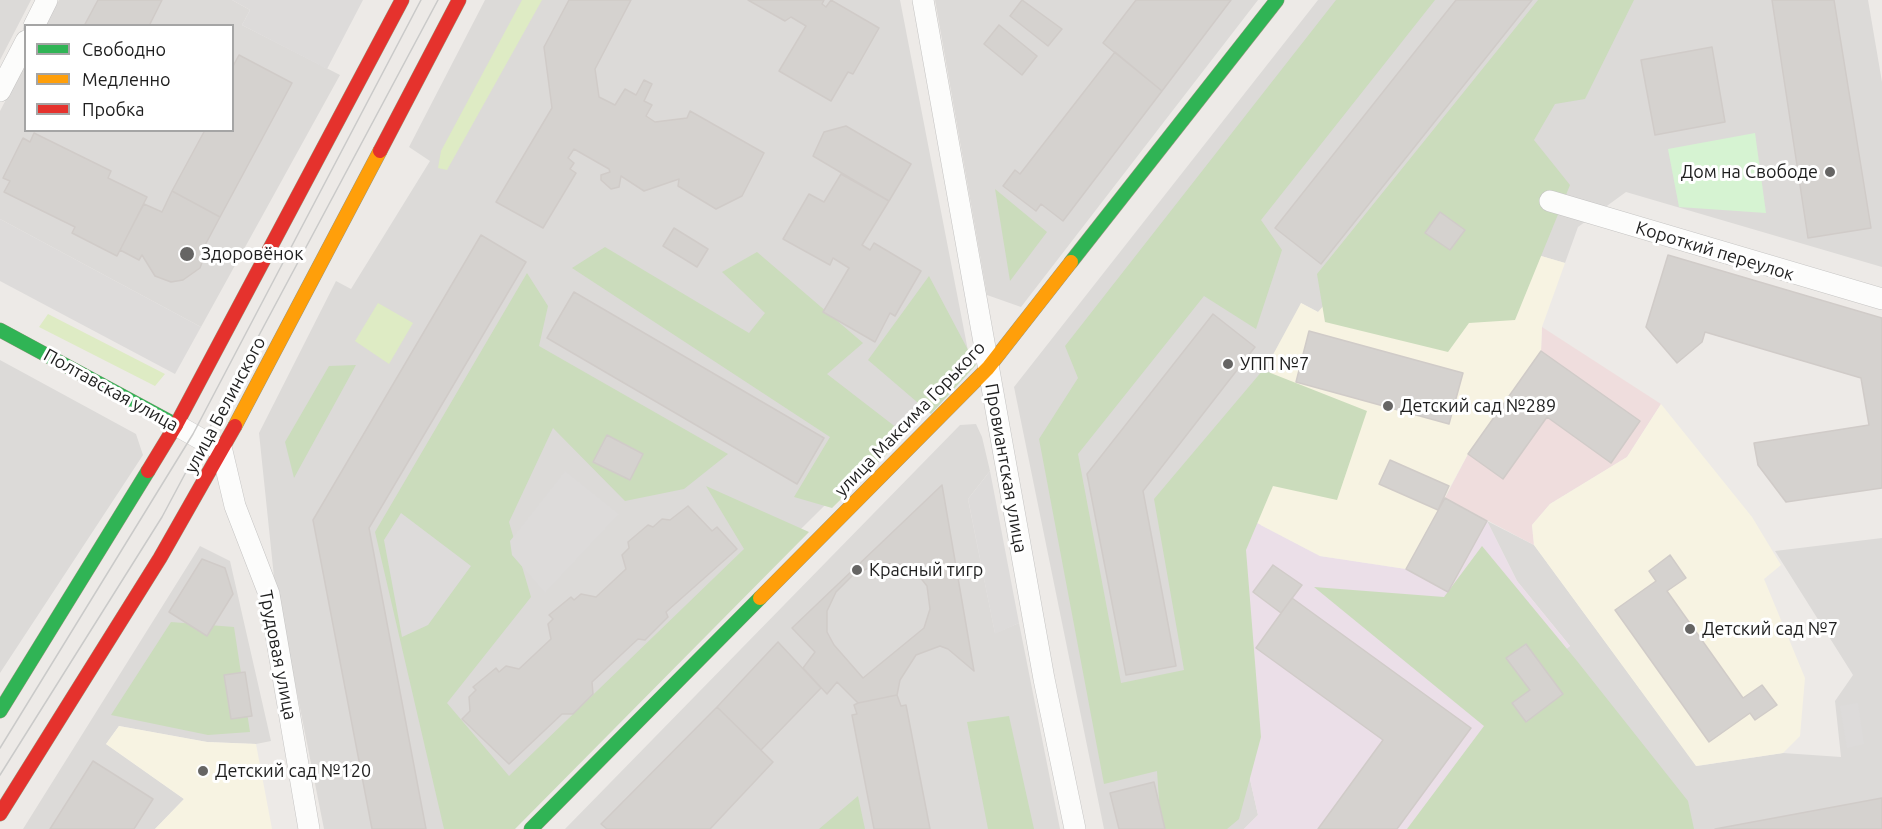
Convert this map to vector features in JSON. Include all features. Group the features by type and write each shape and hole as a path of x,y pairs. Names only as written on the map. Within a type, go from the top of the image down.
{"main road":[{"name":"улица Белинского","path":"0,711 134,498 176,425 402,0"},
{"name":"улица Белинского","path":"0,814 160,558 222,451 459,0"},
{"name":"улица Максима Горького","path":"531,829 988,368 1277,0"},
{"name":"Полтавская улица","path":"0,330 176,425"}],"street":[{"path":"35,24 47,0"},
{"name":"Провиантская улица","path":"922,0 1044,679 1074,829"},
{"path":"0,91 24,46"},
{"name":"Короткий переулок","path":"1550,201 1882,299"},
{"name":"Полтавская улица","path":"176,425 222,451"},
{"name":"Трудовая улица","path":"222,451 235,506 269,594 309,829"}],"shaded area":[{"path":"0,0 31,0 0,60"},
{"path":"59,0 232,0 250,10 242,25 340,75 201,327 0,219 0,111 24,65 24,132 234,132 234,24 46,24"},
{"path":"232,0 363,0 327,69 242,25 250,10"},
{"path":"485,0 900,0 970,361 499,829 324,829 274,577 259,433 336,281 351,289 430,161 409,147"},
{"path":"935,0 1258,0 1021,307 987,295"},
{"path":"1318,0 1868,0 1882,82 1882,267 1626,192 1578,227 1565,263 1473,236 1318,312 1301,303 1279,450 1225,668 1258,815 1244,829 1104,829 1014,387"},
{"path":"0,219 201,327 175,374 0,281"},
{"name":"Детский сад №289","path":"1473,236 1565,263 1542,327 1541,351 1468,454 1406,569 1320,556 1253,521 1279,450 1269,362 1301,303 1318,312 1360,263"},
{"path":"1542,327 1661,404 1627,457 1550,504 1532,525 1534,545 1445,498 1468,454 1541,351"},
{"path":"0,360 136,434 143,455 0,673"},
{"name":"Детский сад №7","path":"1661,404 1752,517 1781,565 1764,579 1805,678 1800,736 1783,753 1696,766 1534,545 1532,525 1550,504 1627,457"},
{"path":"976,424 982,437 990,471 968,499 995,633 1019,623 1060,829 565,829 960,425"},
{"path":"565,471 619,514 545,593 512,555 510,541"},
{"path":"990,471 1019,623 995,634 968,499"},
{"path":"1445,498 1487,521 1517,581 1570,646 1543,667 1512,829 1244,829 1258,815 1225,668 1238,551 1253,521 1320,556 1406,569"},
{"path":"401,513 471,566 428,625 402,637 384,540"},
{"path":"1487,521 1534,545 1697,766 1783,753 1841,757 1835,701 1853,675 1775,551 1882,538 1882,829 1512,829 1543,667 1570,646 1517,581"},
{"path":"200,546 230,561 271,741 256,744 207,742 119,726 106,744 184,799 155,829 23,829"},
{"path":"1858,703 1864,744 1847,748 1840,706"},
{"name":"Детский сад №120","path":"119,726 207,742 256,744 272,829 155,829 184,799 106,744"}],"green space":[{"path":"522,0 542,0 447,170 438,168 441,151"},
{"path":"1336,0 1435,0 1261,220 1282,250 1256,329 1204,296 1078,454 1121,683 1184,670 1154,499 1263,370 1367,411 1337,500 1273,486 1246,550 1261,737 1239,819 1227,829 1161,829 1157,771 1104,784 1039,439 1078,378 1065,346"},
{"path":"1538,0 1634,0 1585,99 1555,104 1534,140 1570,185 1515,320 1469,323 1448,352 1325,322 1317,274"},
{"path":"1755,133 1766,213 1679,207 1668,149"},
{"path":"995,189 1047,232 1010,281"},
{"path":"605,247 749,333 765,313 722,272 757,252 863,343 827,374 906,435 832,508 794,497 830,437 572,268"},
{"path":"527,273 548,306 539,346 728,454 684,489 625,501 553,428 509,522 531,597 447,703 509,776 744,549 706,486 809,532 515,829 444,829 375,532"},
{"path":"929,276 976,365 931,414 868,360"},
{"path":"378,303 413,323 389,364 355,341"},
{"path":"48,314 165,374 155,386 39,327"},
{"path":"356,365 294,478 285,442 329,366"},
{"path":"1482,546 1688,801 1694,829 1407,829 1484,726 1314,587 1444,597"},
{"path":"171,622 234,627 250,732 208,735 111,715"},
{"path":"1009,716 1034,829 988,829 967,722"},
{"path":"858,796 865,829 819,829"}],"building":[{"path":"98,0 162,0 150,24 85,24"},
{"path":"569,0 631,0 595,69 599,97 615,105 625,89 636,95 644,80 652,84 644,101 652,105 646,116 655,122 687,118 690,111 764,153 742,196 716,209 678,186 679,179 644,191 621,176 619,187 611,189 601,180 601,175 610,172 609,169 574,149 568,158 574,163 570,169 576,173 543,228 496,202 552,108 544,47"},
{"path":"748,0 824,0 822,4 826,7 831,0 879,28 853,74 848,72 831,101 779,71 806,26 791,17 785,21"},
{"path":"1022,0 1062,29 1048,46 1010,16"},
{"path":"1136,0 1231,0 1162,91 1103,43"},
{"path":"1456,0 1532,0 1321,264 1275,228"},
{"name":"Дом на Свободе","path":"1772,0 1834,0 1871,228 1808,238"},
{"path":"999,25 1037,56 1022,75 984,44"},
{"name":"Дом на Свободе","path":"1712,47 1725,122 1655,135 1641,60"},
{"path":"1115,52 1162,91 1063,221 1041,204 1036,211 1003,186 1015,170 1020,174"},
{"path":"239,55 292,83 220,217 172,191 204,132 234,132 234,64"},
{"path":"846,126 911,164 889,201 813,156 824,132"},
{"path":"34,133 111,171 108,178 147,197 117,256 72,233 75,227 4,192 10,181 3,178 23,138 30,142"},
{"path":"841,174 889,201 862,245 870,250 874,243 921,271 895,316 890,313 875,342 823,312 849,268 833,258 830,265 783,239 809,194 824,202"},
{"path":"172,191 220,217 203,249 204,257 200,268 183,280 171,282 155,276 142,255 139,260 120,250 144,204 162,212"},
{"path":"1440,212 1465,230 1450,250 1425,233"},
{"path":"674,228 708,249 697,267 663,246"},
{"path":"481,235 526,262 369,528 426,829 372,829 313,520"},
{"path":"1668,255 1882,318 1882,488 1786,502 1758,465 1754,443 1869,425 1861,378 1705,332 1702,342 1677,363 1646,327"},
{"path":"574,292 824,438 797,484 547,338"},
{"path":"1213,314 1255,347 1143,491 1176,666 1126,675 1087,474"},
{"path":"1309,331 1463,373 1449,424 1296,382"},
{"path":"1541,351 1640,421 1611,463 1547,417 1503,479 1468,454"},
{"path":"607,435 643,454 630,480 593,462"},
{"path":"1390,460 1449,486 1438,510 1379,484"},
{"path":"942,485 974,671 948,649 940,646 916,655 900,680 897,695 858,703 837,682 827,694 803,668 815,652 792,628"},
{"path":"1445,498 1487,521 1448,592 1406,569"},
{"path":"688,506 712,531 717,527 737,549 666,612 668,617 645,640 638,639 592,682 593,694 573,714 562,714 509,764 462,719 470,711 469,697 476,690 473,687 496,668 499,672 506,666 519,669 551,639 548,624 553,619 549,615 571,597 574,600 581,594 596,597 626,569 622,555 629,548 628,542 648,525 653,527 662,519 670,520"},
{"path":"1670,555 1686,578 1667,591 1743,698 1762,685 1777,705 1755,720 1750,713 1709,742 1615,610 1656,581 1649,571"},
{"path":"202,559 225,568 233,594 207,636 169,612"},
{"path":"880,563 903,565 916,572 927,586 930,609 924,628 863,678 834,645 827,632 827,611 836,592 853,575"},
{"path":"1273,565 1302,585 1281,613 1253,592"},
{"path":"1292,598 1471,728 1397,829 1318,829 1383,740 1256,648"},
{"path":"778,642 821,688 761,750 717,707"},
{"path":"1526,644 1563,694 1526,722 1512,703 1530,690 1506,658"},
{"path":"245,672 252,716 231,719 224,675"},
{"path":"897,695 901,706 906,705 930,829 874,829 852,715 857,714 854,705 858,703"},
{"path":"717,707 773,762 710,829 607,829 601,824"},
{"path":"93,761 153,799 134,829 50,829"},
{"path":"1154,782 1165,829 1119,829 1110,793"},
{"path":"1882,798 1882,829 1715,829"}],"tram line":[{"path":"0,748 193,434 421,0"},
{"path":"0,775 162,517 438,0"}],"traffic: fast":[{"path":"1071,262 1277,0"},
{"path":"0,330 176,425"},
{"path":"0,711 148,471"},
{"path":"531,829 760,598"}],"traffic: slow":[{"path":"235,426 380,151"},
{"path":"760,598 988,368 1071,262"}],"traffic: jam":[{"path":"148,471 176,425 402,0"},
{"path":"380,151 459,0"},
{"path":"0,814 160,558 235,426"}],"place":[{"name":"Дом на Свободе","path":"1830,172"},
{"name":"Здоровёнок","path":"187,254"},
{"name":"УПП №7","path":"1228,364"},
{"name":"Детский сад №289","path":"1388,406"},
{"name":"Красный тигр","path":"857,570"},
{"name":"Детский сад №7","path":"1690,629"},
{"name":"Детский сад №120","path":"203,771"}]}
